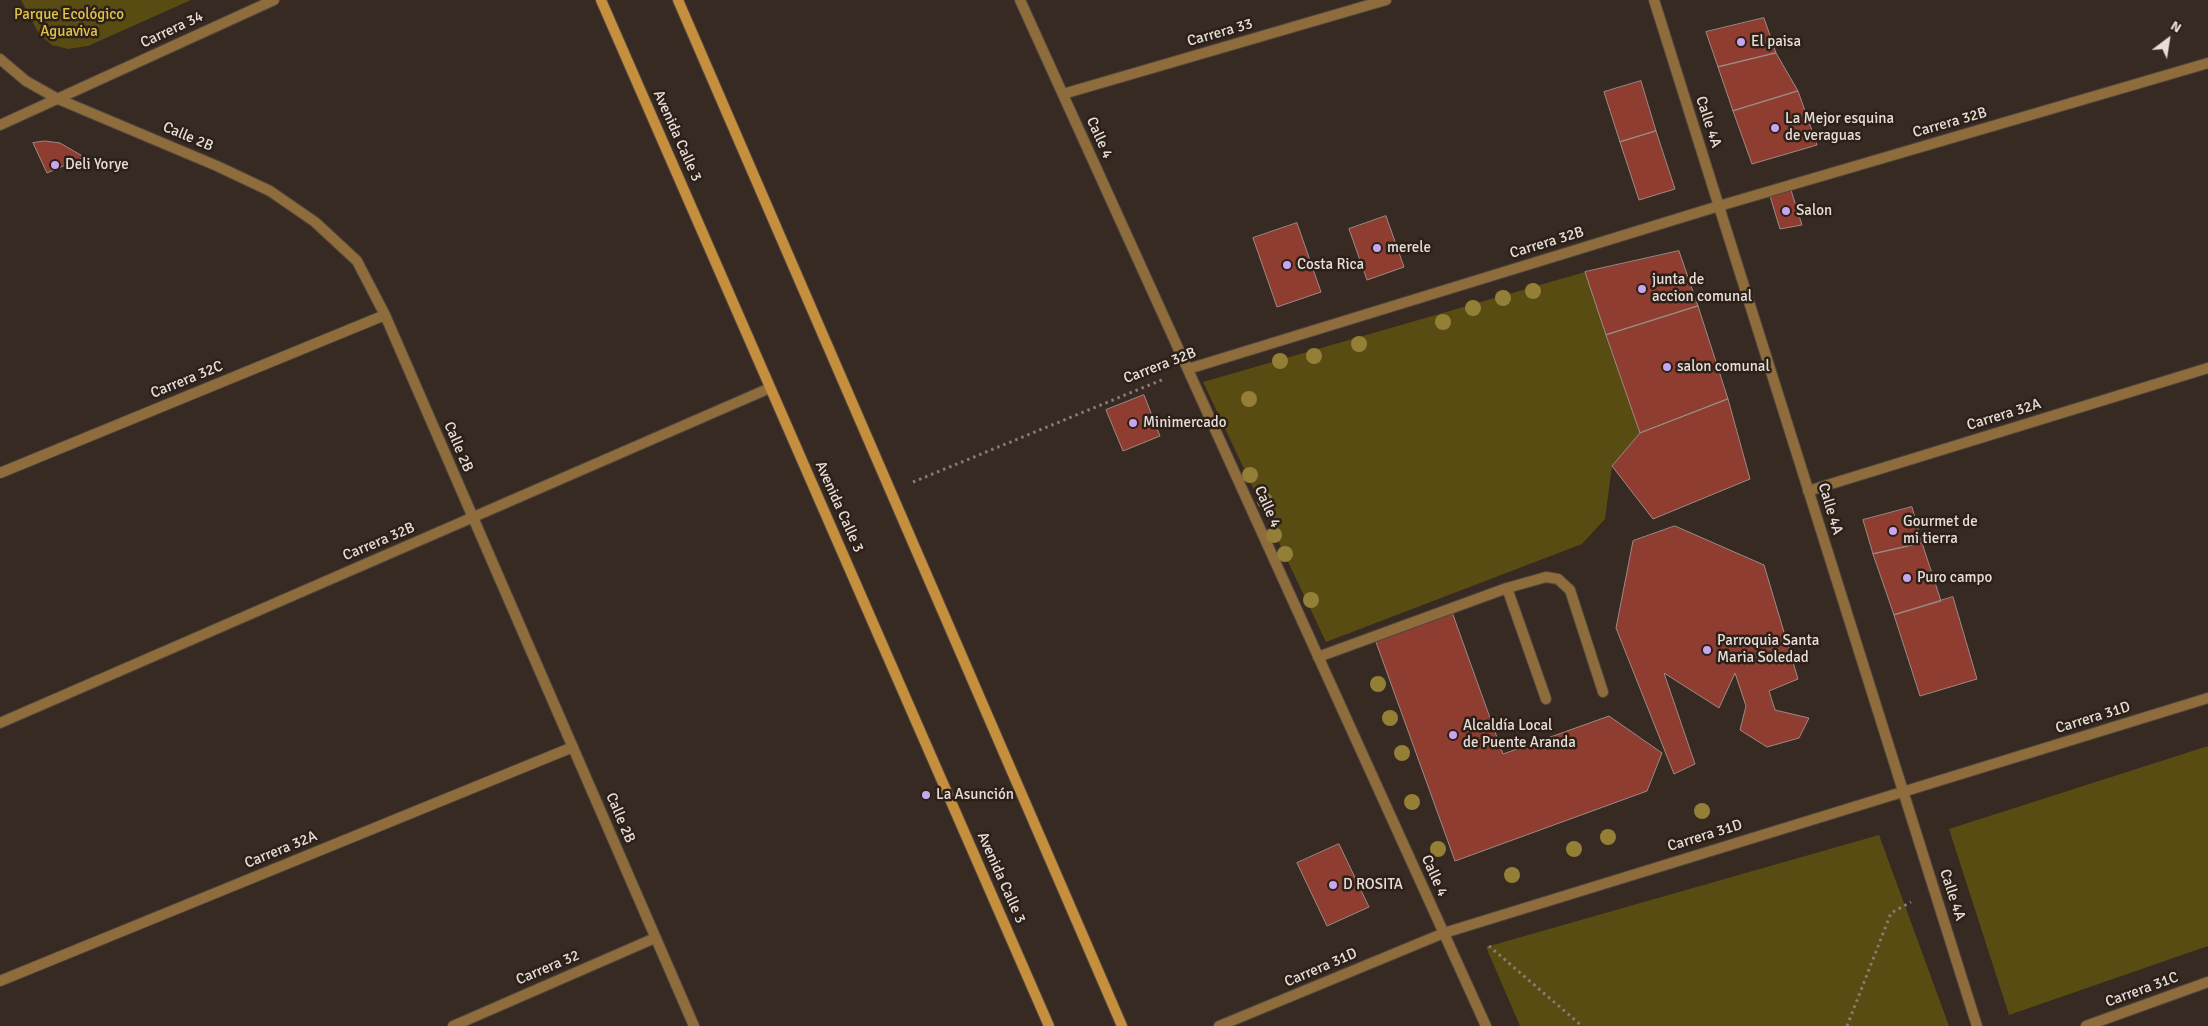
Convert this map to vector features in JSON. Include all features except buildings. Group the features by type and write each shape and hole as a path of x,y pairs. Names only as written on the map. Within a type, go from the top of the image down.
{"main road":[{"name":"Avenida Calle 3","path":"601,0 1049,1026"},
{"path":"678,0 1122,1026"}],"street":[{"name":"Carrera 34","path":"0,125 274,0"},
{"name":"Calle 4","path":"1020,0 1486,1026"},
{"name":"Carrera 33","path":"1063,94 1386,0"},
{"name":"Calle 4A","path":"1654,0 1978,1026"},
{"name":"Calle 2B","path":"0,59 26,81 58,99 217,166 270,191 314,222 357,261 385,315 694,1026"},
{"name":"Carrera 32B","path":"1188,369 1719,206 2208,63"},
{"name":"Carrera 32C","path":"0,473 385,315"},
{"name":"Carrera 32A","path":"1808,491 2208,368"},
{"name":"Carrera 32B","path":"0,723 770,388"},
{"path":"1318,657 1507,588 1546,577 1558,579 1570,590 1603,692"},
{"path":"1507,588 1546,699"},
{"name":"Carrera 31D","path":"1219,1026 1444,933 2208,698"},
{"name":"Carrera 32A","path":"0,981 572,747"},
{"name":"Carrera 32","path":"453,1026 656,938"},
{"name":"Carrera 31C","path":"2086,1026 2208,982"}],"path":[{"name":"Carrera 32B","path":"906,485 1188,369"},
{"path":"1847,1026 1891,913 1934,889"},
{"path":"1467,926 1582,1026"}],"green space":[{"name":"Parque Ecológico Aguaviva","path":"21,0 191,0 88,46 68,49 52,45 39,34"},
{"path":"1585,272 1640,433 1612,466 1605,519 1582,544 1326,642 1203,382"},
{"path":"2208,746 2208,946 2009,1015 1949,829"},
{"path":"1879,835 1949,1026 1520,1026 1486,947"}],"place":[{"name":"El paisa","path":"1741,42"},
{"name":"La Mejor esquina de veraguas","path":"1775,128"},
{"name":"Deli Yorye","path":"55,165"},
{"name":"Salon","path":"1786,211"},
{"name":"merele","path":"1377,248"},
{"name":"Costa Rica","path":"1287,265"},
{"name":"junta de accion comunal","path":"1642,289"},
{"name":"salon comunal","path":"1667,367"},
{"name":"Minimercado","path":"1133,423"},
{"name":"Gourmet de mi tierra","path":"1893,531"},
{"name":"Puro campo","path":"1907,578"},
{"name":"Parroquia Santa Maria Soledad","path":"1707,650"},
{"name":"Alcaldía Local de Puente Aranda","path":"1453,735"},
{"name":"La Asunción","path":"926,795"},
{"name":"D ROSITA","path":"1333,885"}]}
